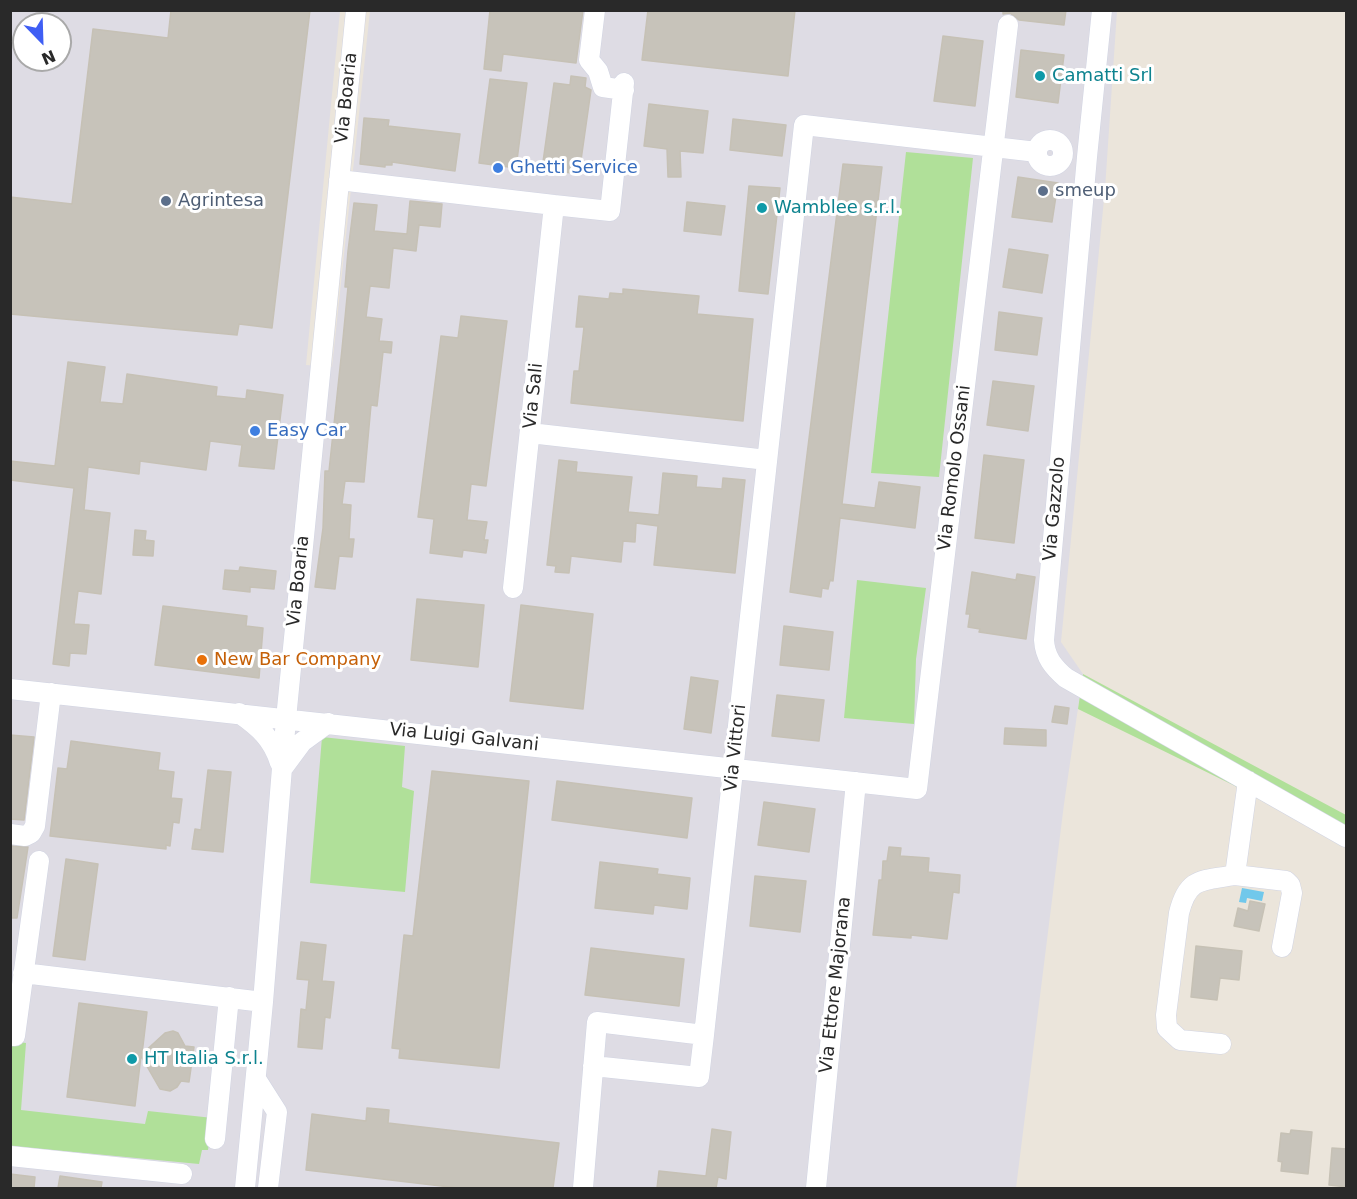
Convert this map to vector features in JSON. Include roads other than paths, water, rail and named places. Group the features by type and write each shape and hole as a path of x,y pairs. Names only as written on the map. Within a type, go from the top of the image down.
{"street":[{"name":"Via Boaria","path":"245,1188 286,719 356,10"},
{"path":"339,180 610,211 624,86 603,87 598,71 589,60 595,10"},
{"name":"Via Gazzolo","path":"1102,10 1044,648 1052,665 1066,678 1347,837"},
{"name":"Via Romolo Ossani","path":"917,789 1008,25"},
{"name":"Via Vittori","path":"593,1066 699,1077 804,125 993,147"},
{"path":"993,147 1037,152 1040,160 1046,165 1059,163 1063,155 1087,157"},
{"name":"Via Sali","path":"513,588 554,205"},
{"path":"530,434 766,460"},
{"name":"Via Luigi Galvani","path":"10,689 917,789"},
{"path":"10,834 25,836 31,833 35,826 51,693"},
{"path":"239,713 255,724 271,741 282,769"},
{"path":"282,769 302,742 327,723"},
{"path":"1235,875 1248,781"},
{"name":"Via Ettore Majorana","path":"816,1188 856,782"},
{"path":"10,1036 15,1036 39,861"},
{"path":"1221,1044 1180,1040 1167,1028 1166,1015 1183,897 1190,887 1202,881 1235,875 1286,881 1292,893 1282,947"},
{"path":"23,973 263,1002"},
{"path":"215,1139 229,997"},
{"path":"583,1188 597,1022 704,1035"},
{"path":"256,1079 277,1112 268,1188"},
{"path":"10,1156 182,1174"}],"water":[{"path":"1242,888 1264,892 1262,901 1247,898 1246,903 1239,902"}],"place":[{"name":"Camatti Srl","path":"1040,76"},
{"name":"Ghetti Service","path":"498,168"},
{"name":"smeup","path":"1043,191"},
{"name":"Agrintesa","path":"166,201"},
{"name":"Wamblee s.r.l.","path":"762,208"},
{"name":"Easy Car","path":"255,431"},
{"name":"New Bar Company","path":"202,660"},
{"name":"HT Italia S.r.l.","path":"132,1059"}]}
